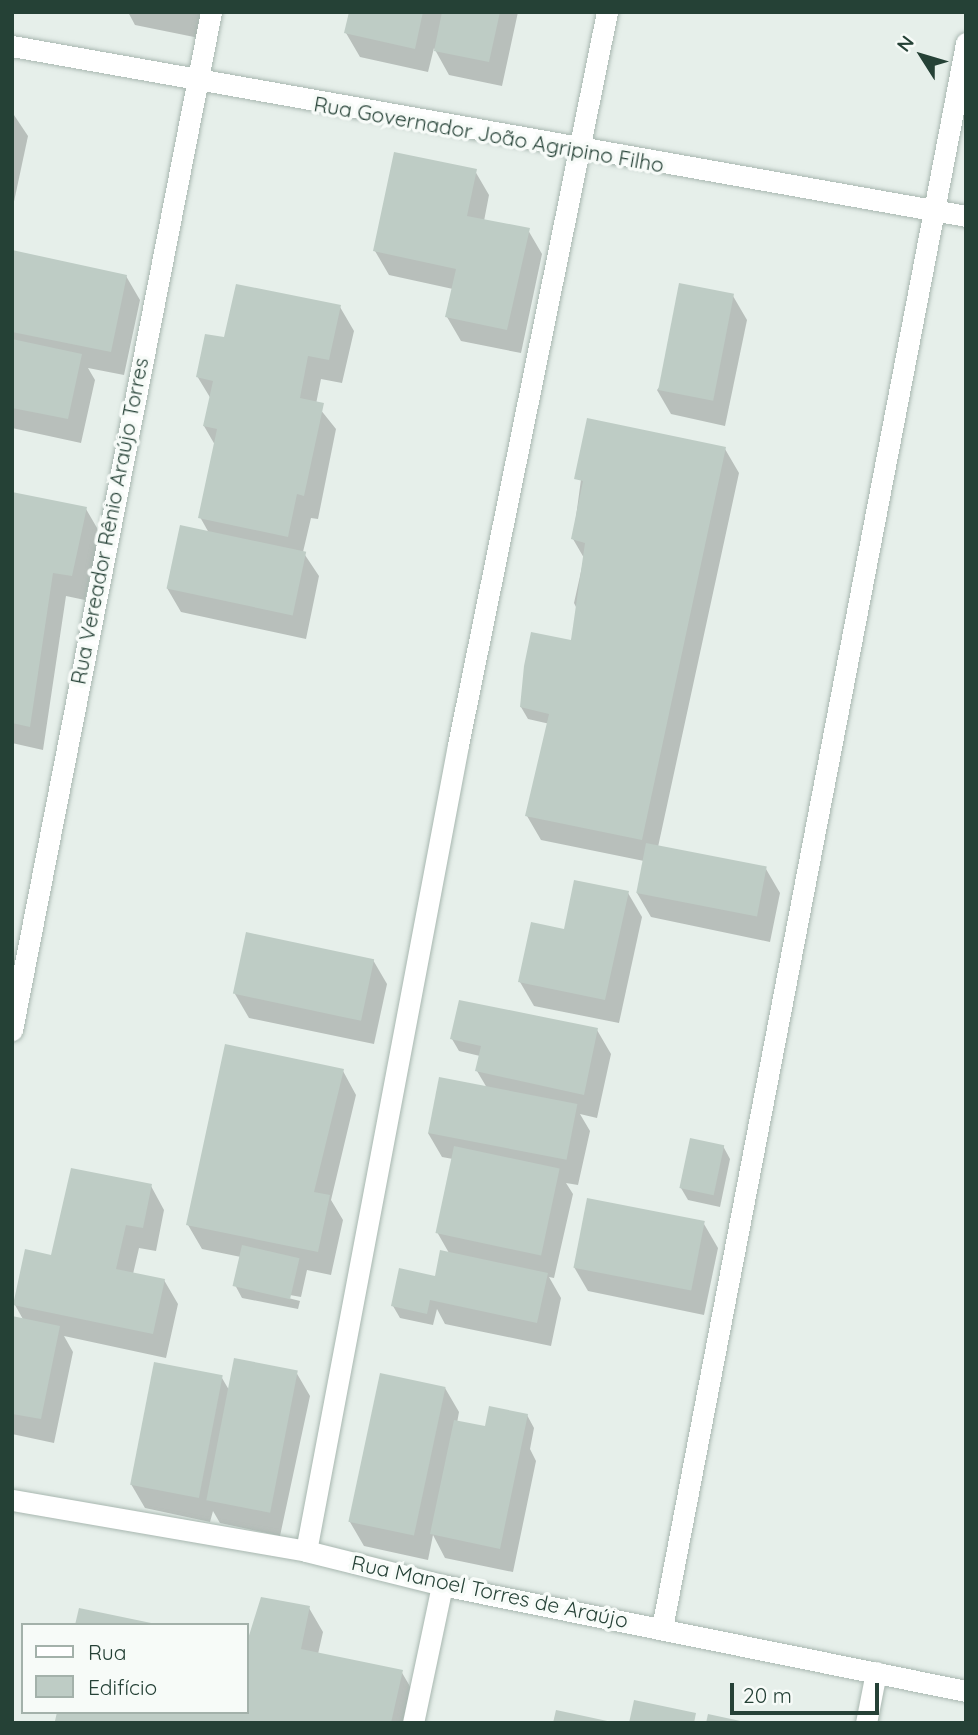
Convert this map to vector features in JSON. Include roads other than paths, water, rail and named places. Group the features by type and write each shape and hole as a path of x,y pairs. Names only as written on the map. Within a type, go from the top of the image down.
{"street":[{"name":"Rua Vereador Rênio Araújo Torres","path":"12,1030 211,12"},
{"path":"306,1550 458,745 581,151 607,12"},
{"path":"662,1628 757,1156 930,206 966,43"},
{"name":"Rua Governador João Agripino Filho","path":"12,46 197,84 581,151 930,206 966,216"},
{"name":"Rua Manoel Torres de Araújo","path":"12,1500 306,1550 442,1585 966,1691"},
{"path":"413,1723 442,1585"},
{"path":"866,1723 876,1672"}]}
